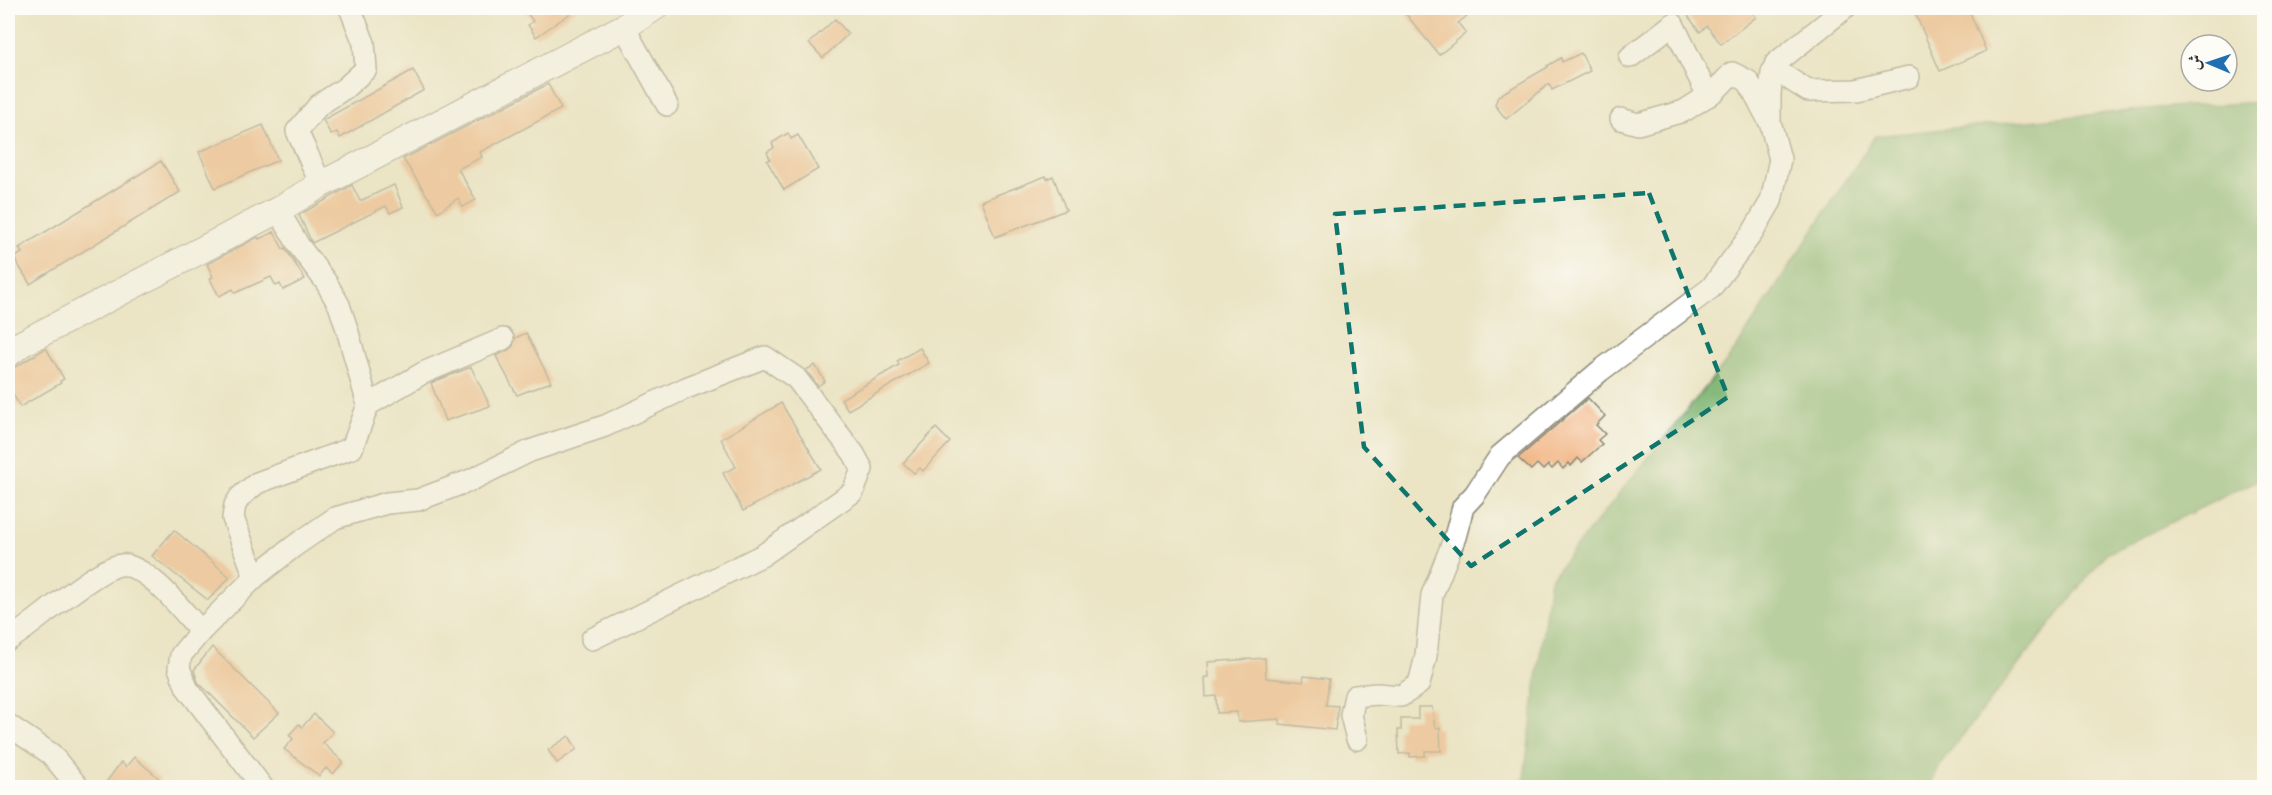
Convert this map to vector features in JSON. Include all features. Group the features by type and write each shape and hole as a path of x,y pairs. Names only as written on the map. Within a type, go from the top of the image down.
{"main road":[{"path":"8,354 21,344 624,27 654,8"}],"street":[{"path":"320,185 314,165 297,131 319,105 345,88 366,69 364,43 350,8"},
{"path":"1770,122 1770,94 1776,63 1845,8"},
{"path":"1630,57 1673,24 1708,96"},
{"path":"624,27 667,105"},
{"path":"1774,69 1808,91 1856,90 1909,77"},
{"path":"1357,739 1351,716 1355,696 1377,694 1401,696 1419,684 1425,656 1432,595 1455,537 1463,507 1475,494 1500,456 1600,371 1711,288 1753,232 1771,201 1780,159 1770,122 1748,81 1732,73 1715,91 1684,111 1638,124 1621,119"},
{"path":"255,577 233,518 235,505 256,483 352,448 368,405 339,305 278,210"},
{"path":"368,405 423,373 502,339"},
{"path":"263,788 183,680 179,668 181,655 201,631 226,609 255,577 335,518 387,503 418,500 471,480 530,452 605,426 686,388 765,357 795,378 854,454 862,469 853,492 763,555 592,639"},
{"path":"8,640 112,566 123,564 134,568 158,584 201,631"},
{"path":"8,725 51,754 79,788"}],"highlighted area":[{"path":"1649,193 1728,397 1471,566 1364,447 1335,214"}],"green space":[{"path":"2264,102 2264,477 2106,554 1943,760 1929,787 1523,787 1550,579 1731,356 1875,136 2169,107"}],"building":[{"path":"523,8 578,8 536,37 528,25 533,21"},
{"path":"1401,8 1477,8 1458,23 1466,33 1439,55"},
{"path":"1682,8 1749,8 1756,17 1721,44 1707,26 1700,32"},
{"path":"1928,8 1968,8 1986,51 1940,71 1915,13"},
{"path":"835,19 848,34 823,58 809,43"},
{"path":"1581,53 1590,71 1552,90 1549,84 1506,119 1495,105 1498,96 1547,66 1561,58 1562,62"},
{"path":"413,70 424,90 340,138 337,132 331,135 323,120"},
{"path":"548,84 561,109 480,152 482,157 458,169 476,200 463,207 458,198 438,212 403,159"},
{"path":"263,125 278,160 215,188 199,152"},
{"path":"788,133 791,139 798,135 818,169 784,190 767,161 770,159 767,152 774,148 772,143"},
{"path":"161,161 180,192 30,284 14,258 22,253 19,248"},
{"path":"1046,176 1047,179 1053,176 1066,210 995,237 981,201"},
{"path":"352,185 360,201 394,185 403,207 390,213 386,206 312,243 299,215"},
{"path":"274,232 283,249 285,248 305,279 283,290 280,284 276,286 271,277 235,293 233,289 219,296 210,279 213,277 207,264 258,237 259,239"},
{"path":"526,333 551,382 517,395 496,356 513,346 515,338"},
{"path":"46,348 64,379 20,407 13,394 8,397 8,369"},
{"path":"920,348 929,363 848,410 841,399 899,365 897,361"},
{"path":"815,365 825,381 818,386 806,370"},
{"path":"471,367 490,406 445,421 431,383"},
{"path":"1588,398 1605,416 1596,425 1605,434 1598,440 1602,444 1582,462 1578,458 1571,466 1569,463 1563,469 1558,463 1552,469 1548,465 1543,470 1537,464 1531,470 1518,458"},
{"path":"781,403 821,469 743,511 723,473 736,467 721,439"},
{"path":"936,428 950,442 923,471 920,468 914,473 903,463"},
{"path":"174,530 230,577 208,600 152,556"},
{"path":"212,647 279,713 253,737 198,682 194,670"},
{"path":"1265,658 1266,678 1303,682 1304,676 1329,679 1326,705 1338,706 1335,730 1280,724 1280,719 1238,722 1237,712 1217,713 1216,696 1206,697 1205,677 1209,677 1208,662"},
{"path":"1418,707 1432,707 1435,728 1440,728 1441,751 1425,751 1425,756 1410,757 1410,753 1399,754 1398,730 1401,730 1401,719 1418,719"},
{"path":"314,714 333,732 323,743 343,762 333,774 326,768 319,776 284,749 293,739 289,735 299,724 302,727"},
{"path":"569,736 577,749 557,763 548,750"},
{"path":"134,757 160,779 153,788 102,788 121,762 126,767"}]}
